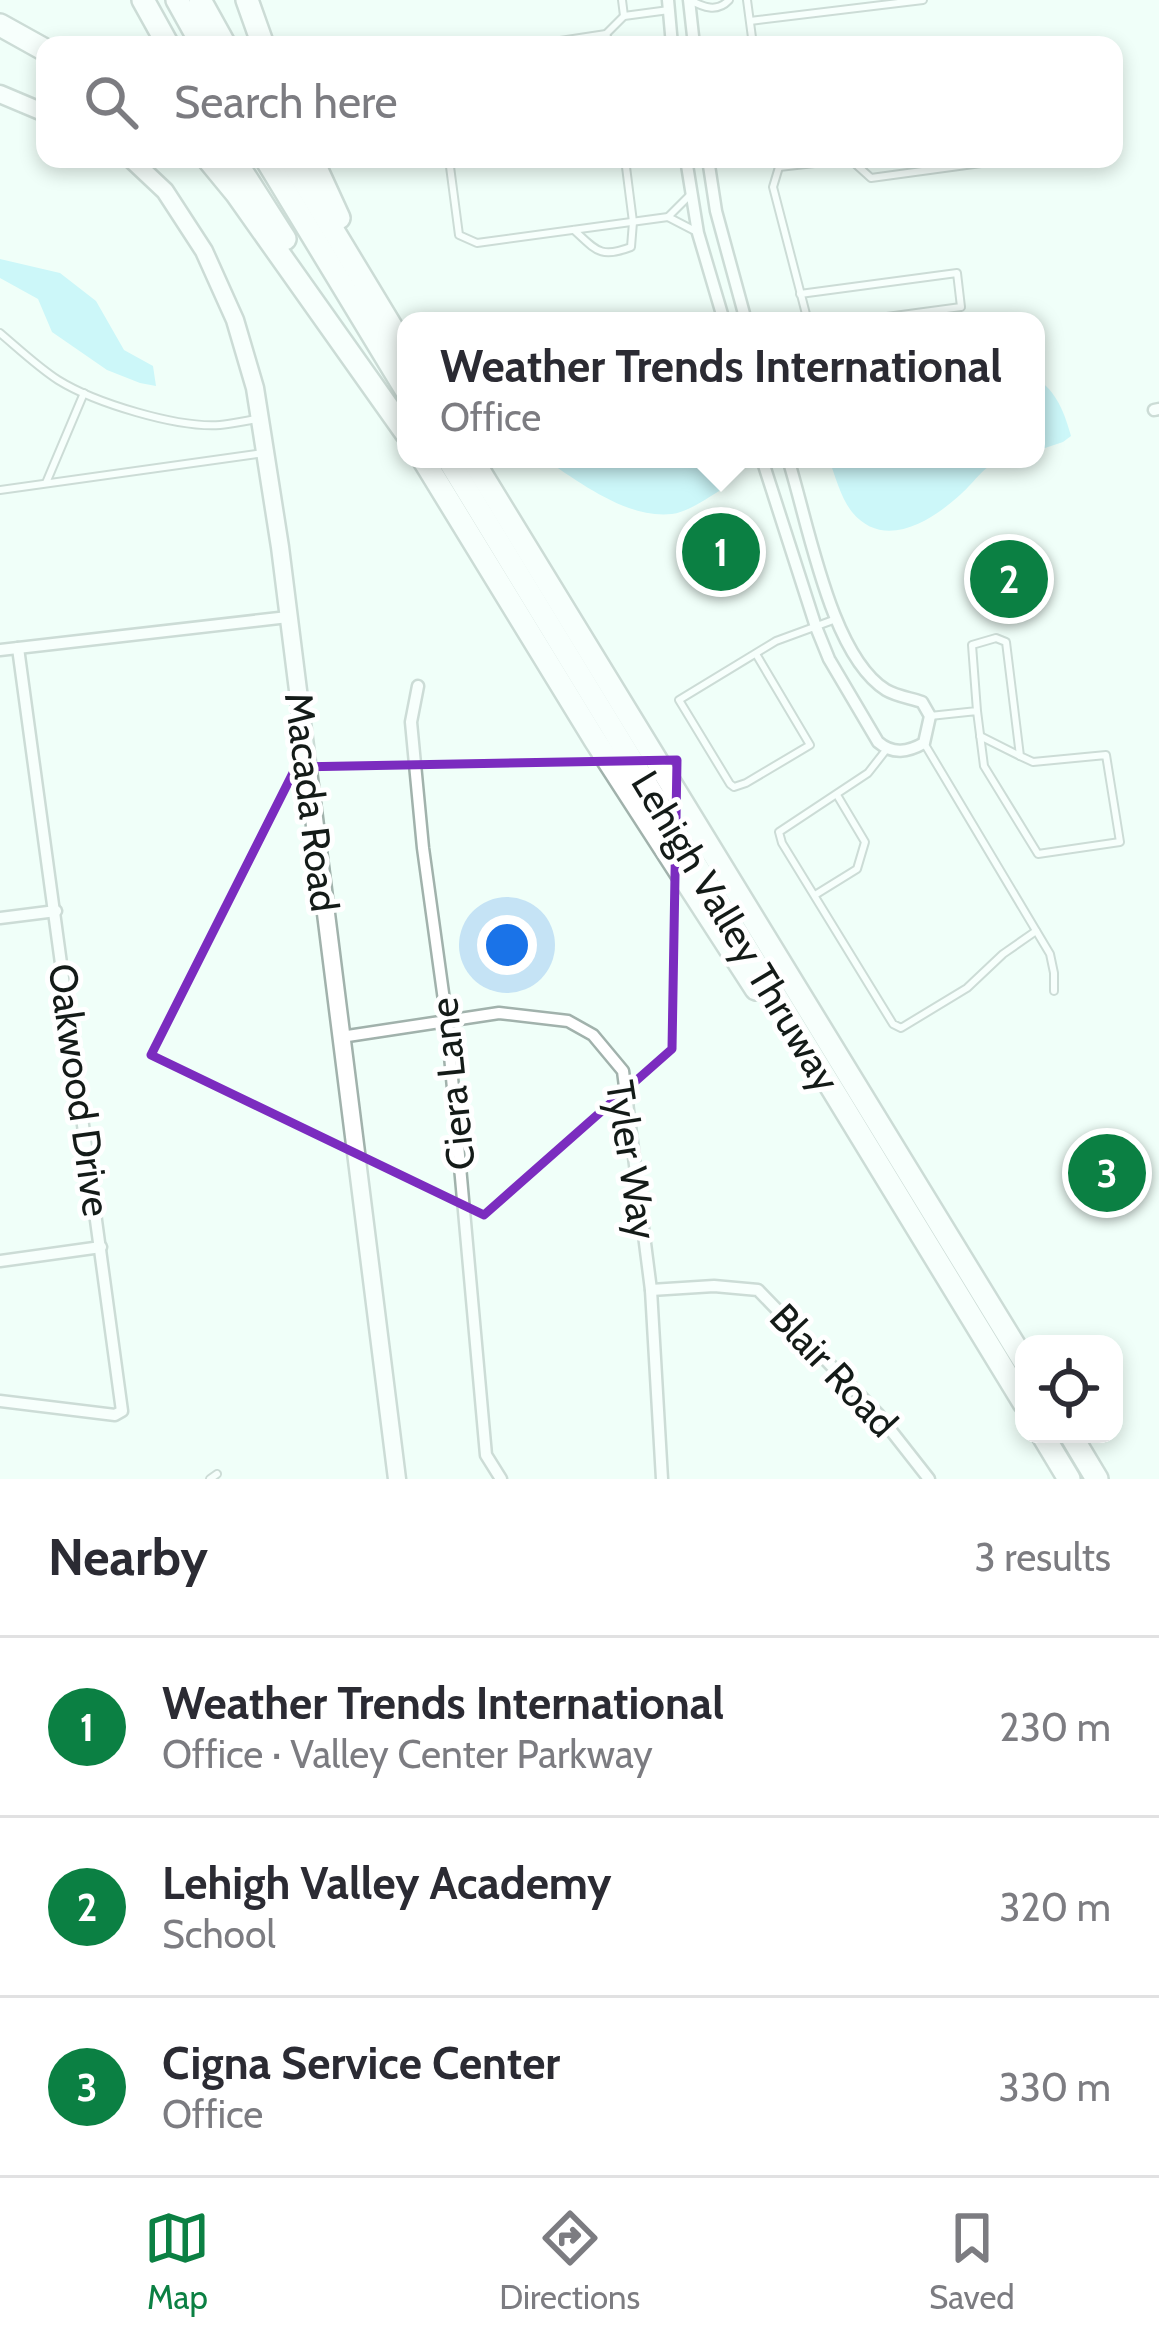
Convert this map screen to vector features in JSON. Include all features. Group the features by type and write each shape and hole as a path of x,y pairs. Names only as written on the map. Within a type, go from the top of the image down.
{"highway":[{"path":"142,0 163,36"},
{"path":"177,0 197,36"},
{"path":"200,0 220,36"},
{"path":"247,0 260,36"},
{"path":"0,25 36,45"},
{"path":"215,168 397,419"},
{"path":"240,168 397,418"},
{"path":"271,168 397,375"},
{"path":"295,168 397,336"},
{"path":"316,168 382,311"},
{"path":"429,468 607,759 908,1212"},
{"name":"Lehigh Valley Thruway","path":"453,468 1015,1388"},
{"name":"Lehigh Valley Thruway","path":"478,468 1015,1345"},
{"path":"1048,1443 1070,1479"},
{"path":"1075,1443 1097,1479"}],"street":[{"path":"688,0 693,36"},
{"path":"668,4 671,36"},
{"path":"0,94 36,109"},
{"name":"Macada Road","path":"141,168 165,191 204,250 243,340 260,418 397,1479"},
{"path":"688,168 698,233 721,312"},
{"path":"709,168 744,312"},
{"path":"765,468 816,627 839,677 886,749 903,752 924,743 929,716 922,702 889,692 872,678 855,658 836,619 791,468"},
{"path":"0,650 288,617"},
{"name":"Oakwood Drive","path":"0,1401 115,1415 122,1411 18,648"},
{"name":"Ciera Lane","path":"418,686 411,722 447,1022 486,1455 501,1479"},
{"path":"0,918 56,911"},
{"name":"Tyler Way","path":"341,1036 499,1013 568,1021 593,1035 623,1071 651,1290 662,1479"},
{"path":"0,1261 101,1247"},
{"name":"Blair Road","path":"651,1290 758,1289 878,1414 929,1479"}],"lane":[{"path":"622,0 624,16"},
{"path":"593,36 606,34 624,16 668,4 688,0 705,9 729,0"},
{"path":"747,0 752,36"},
{"path":"750,21 923,0"},
{"path":"450,168 459,235 477,243 668,217 698,233"},
{"path":"574,230 599,253 614,254 631,247 626,168"},
{"path":"775,168 773,187 803,312"},
{"path":"860,168 871,178 944,168"},
{"path":"668,217 692,193"},
{"path":"800,294 957,273 961,307 924,312"},
{"path":"0,333 58,380 84,392 178,422 217,425 260,418"},
{"path":"0,352 9,341"},
{"path":"46,484 84,392"},
{"path":"0,490 266,452"},
{"path":"755,654 810,745 734,787 679,700 776,641 836,619"},
{"path":"980,736 1020,757 1033,762 1106,755 1120,842 1038,854 983,766 977,711 971,645 996,638 1006,642 1020,757"},
{"path":"929,716 977,711"},
{"path":"924,743 1051,954 1054,991"},
{"path":"886,749 868,773 779,832 892,1024 901,1028 967,988 1036,931"},
{"path":"815,895 857,869 865,842 836,795"}],"highlighted area":[{"path":"677,760 672,1049 484,1215 151,1055 296,767"}],"water":[{"path":"0,259 60,273 96,301 124,350 153,366 156,386 107,370 52,332 38,299 0,278"},
{"path":"1045,386 1066,419 1071,436 1045,448"},
{"path":"558,468 714,468 713,481 723,489 672,514 638,511"},
{"path":"832,468 988,468 936,514 893,531 865,524 841,494"}],"place":[{"name":"Weather Trends International","path":"721,552"},
{"name":"Lehigh Valley Academy","path":"1009,579"},
{"name":"Cigna Service Center","path":"1107,1173"}]}
